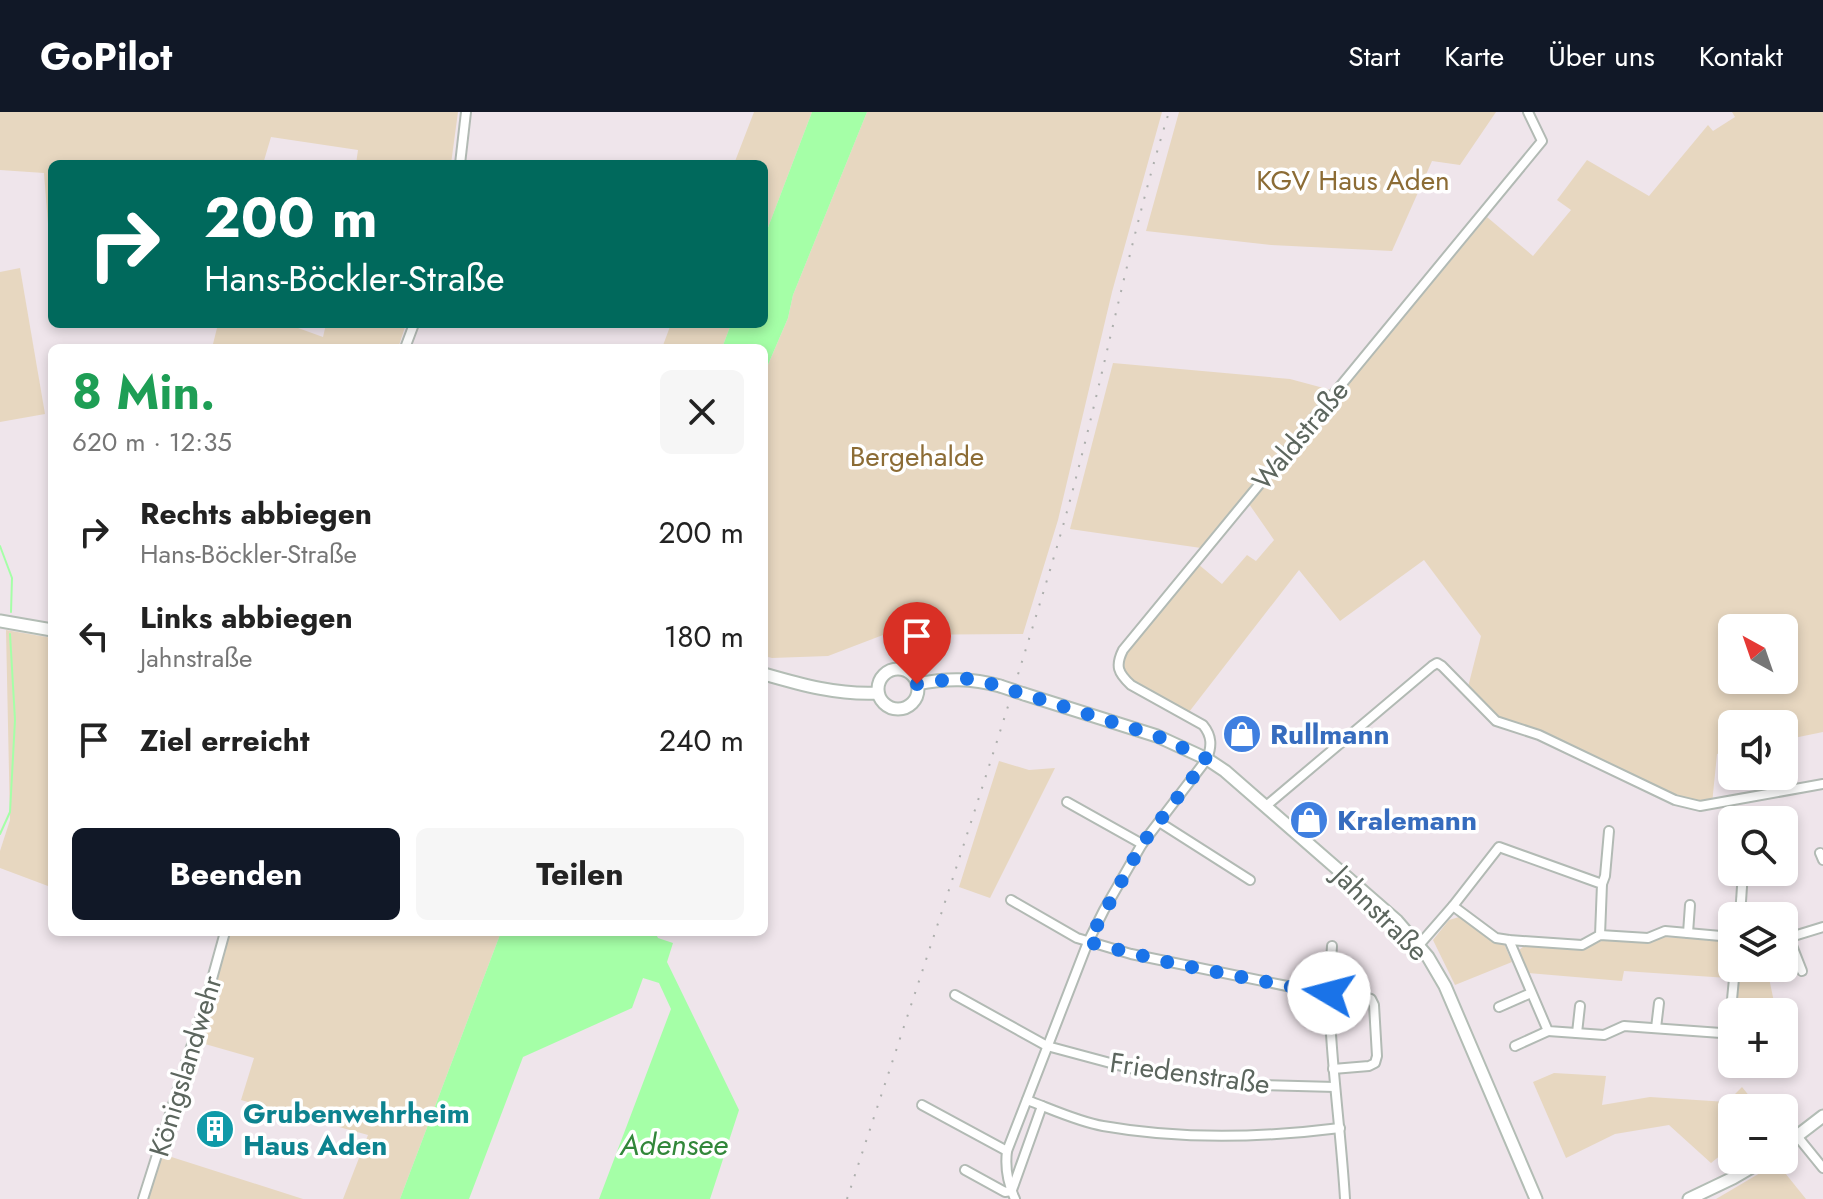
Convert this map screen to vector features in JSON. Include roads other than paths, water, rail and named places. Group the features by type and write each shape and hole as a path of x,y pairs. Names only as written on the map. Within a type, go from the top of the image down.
{"main road":[{"path":"0,621 48,629"},
{"path":"896,669 911,674 917,684 914,700 900,709 888,707 878,693 884,675 896,669"},
{"path":"768,675 823,690 878,693"},
{"name":"Jahnstraße","path":"917,684 959,678 979,680 1157,736 1207,759 1225,771 1397,921 1419,945 1445,986 1536,1199"},
{"path":"1798,1135 1823,1116"},
{"path":"1689,1199 1740,1174"}],"street":[{"path":"460,160 466,112"},
{"name":"Waldstraße","path":"1207,759 1211,744 1207,729 1131,685 1123,677 1118,660 1123,650 1542,141 1528,112"},
{"path":"1266,806 1437,663 1496,721 1539,735 1675,800 1700,806 1823,784"},
{"path":"1013,1195 1006,1162 1007,1151 1088,942 1142,844 1207,759"},
{"path":"1067,802 1142,844"},
{"path":"1159,822 1250,880"},
{"path":"1600,935 1602,884 1609,831"},
{"path":"1419,945 1499,847 1602,884"},
{"path":"1011,900 1088,942 1171,963 1371,999 1374,1005 1375,1063 1333,1069"},
{"path":"1688,933 1690,905"},
{"path":"1453,906 1496,938 1509,940 1582,945 1600,935 1648,938 1665,931 1718,936"},
{"path":"1798,935 1823,927"},
{"name":"Königslandwehr","path":"143,1199 224,936"},
{"path":"1509,940 1548,1031"},
{"path":"1332,946 1329,993 1345,1199"},
{"path":"1798,962 1802,971"},
{"path":"1515,1046 1548,1031 1604,1035 1624,1026 1721,1033 1726,1031 1734,982"},
{"path":"1499,1007 1531,993"},
{"name":"Friedenstraße","path":"955,995 1047,1046 1129,1068 1171,1076 1260,1085 1335,1087"},
{"path":"1656,1028 1659,1003"},
{"path":"1577,1033 1580,1006"},
{"path":"1027,1100 1100,1126 1186,1135 1285,1135 1340,1128"},
{"path":"922,1105 1007,1151"},
{"path":"1013,1195 1042,1106"},
{"path":"1798,1137 1823,1168"},
{"path":"965,1170 1013,1195"}],"water":[{"path":"812,112 867,112 768,365 768,344 724,344 730,328 768,328 768,228"},
{"name":"Adensee","path":"499,936 657,936 673,943 667,962 739,1110 710,1199 599,1199 671,1009 659,983 643,978 632,1008 523,1057 469,1199 400,1199"}],"waterway":[{"path":"0,546 12,578 11,612"},
{"path":"0,834 10,812 15,720 10,634"}],"railway":[{"path":"847,1199 980,794 1056,550 1138,221 1169,112"}],"place":[{"name":"Rullmann","path":"1242,734"},
{"name":"Kralemann","path":"1309,820"},
{"name":"Grubenwehrheim Haus Aden","path":"215,1129"}],"park label":[{"name":"KGV Haus Aden","path":"1353,180"},
{"name":"Bergehalde","path":"917,456"}]}
